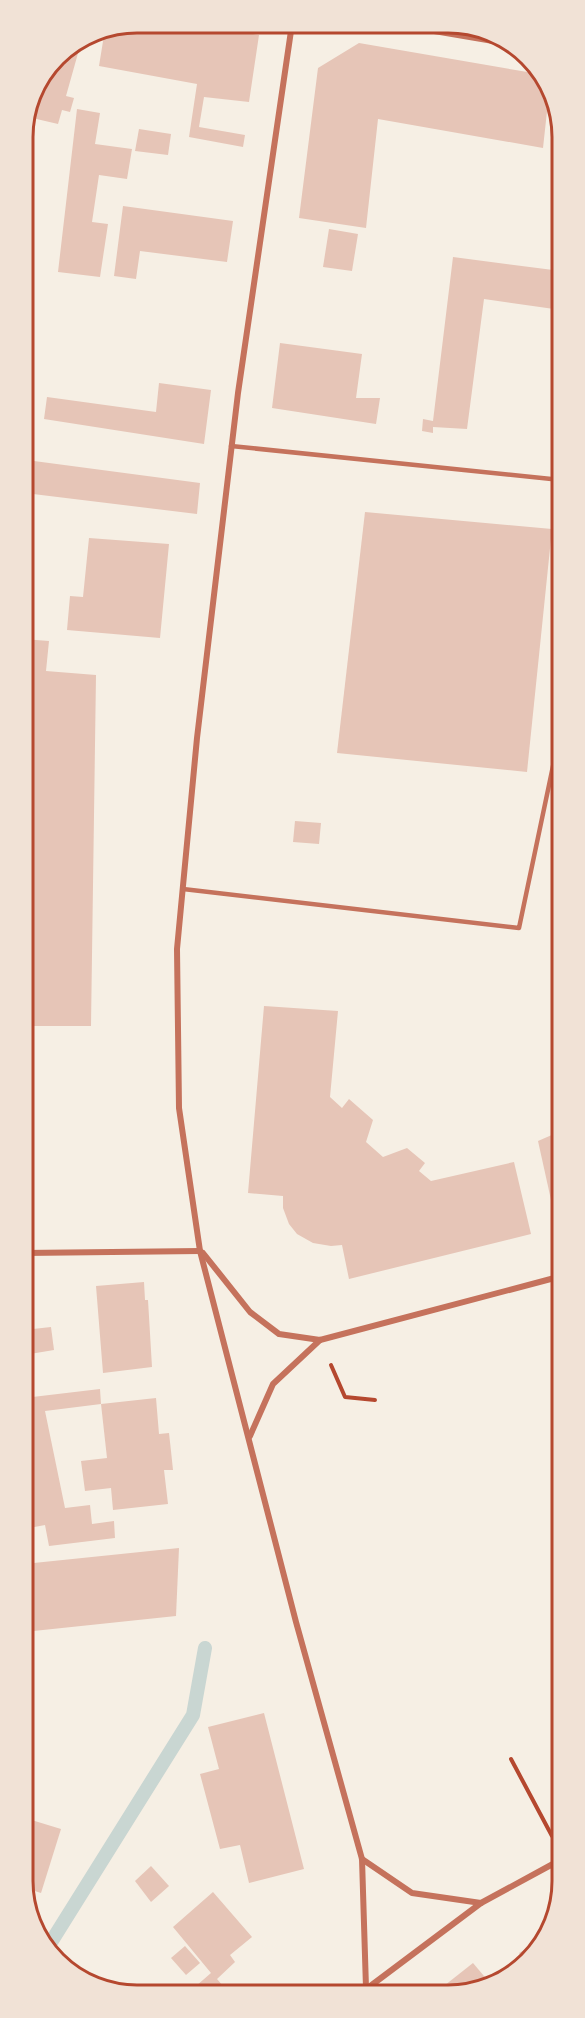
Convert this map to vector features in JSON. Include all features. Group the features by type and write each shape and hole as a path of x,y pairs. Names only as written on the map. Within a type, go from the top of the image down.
{"street":[{"path":"291,33 231,446 197,738 177,949 179,1108 200,1251 250,1436 296,1622 362,1859 364,1985"},
{"path":"446,33 482,39"},
{"path":"33,1253 200,1251"},
{"path":"200,1251 250,1312 279,1334 320,1340 552,1279"},
{"path":"250,1436 273,1384 320,1340"},
{"path":"362,1859 412,1893 481,1903"},
{"path":"372,1985 481,1903 552,1864"}],"lane":[{"path":"231,446 552,479"},
{"path":"183,890 519,928 552,771"}],"path":[{"path":"320,1340 345,1397 375,1400"},
{"path":"511,1759 552,1837"}],"building":[{"path":"246,33 259,35 249,102 204,97 199,127 245,135 243,147 189,137 197,84 99,66 103,39 117,35"},
{"path":"359,43 530,72 541,91 547,108 543,148 378,119 366,228 299,218 318,68"},
{"path":"79,50 66,96 74,98 70,112 62,110 58,124 35,117 50,79 63,63"},
{"path":"77,109 100,113 95,144 132,149 127,179 99,175 92,222 108,224 100,277 58,272"},
{"path":"139,129 171,134 168,155 135,151"},
{"path":"123,206 233,221 227,262 140,251 136,279 114,276"},
{"path":"329,229 358,234 352,271 323,267"},
{"path":"453,257 552,270 552,309 484,299 467,429 433,427 433,433 422,431 423,419 433,421"},
{"path":"280,343 362,354 356,398 380,398 376,424 272,408"},
{"path":"159,383 211,390 204,444 44,419 47,397 156,412"},
{"path":"34,461 200,483 197,514 33,494"},
{"path":"365,512 552,529 527,772 337,753"},
{"path":"89,538 169,544 160,638 67,630 70,596 83,597"},
{"path":"33,640 49,641 46,671 96,675 91,1026 33,1026"},
{"path":"295,821 321,823 319,844 293,842"},
{"path":"264,1006 338,1011 330,1097 342,1108 349,1099 373,1120 366,1142 383,1157 407,1148 425,1163 419,1171 431,1181 514,1162 531,1234 349,1279 342,1245 313,1243 297,1234 289,1224 283,1208 283,1196 248,1193"},
{"path":"552,1135 552,1204 538,1141"},
{"path":"144,1282 145,1300 148,1300 152,1367 103,1373 96,1286"},
{"path":"51,1327 54,1350 33,1354 33,1329"},
{"path":"100,1389 101,1404 45,1411 65,1508 90,1505 92,1524 114,1521 115,1538 49,1546 45,1525 33,1527 33,1397"},
{"path":"156,1398 159,1434 169,1433 173,1470 164,1470 168,1504 113,1510 111,1488 85,1491 81,1461 107,1458 101,1404"},
{"path":"179,1548 176,1616 33,1631 33,1563"},
{"path":"264,1713 304,1869 249,1883 240,1845 220,1849 200,1774 219,1769 208,1727"},
{"path":"33,1820 61,1829 41,1893 34,1891"},
{"path":"151,1866 169,1886 151,1902 135,1881"},
{"path":"213,1892 252,1937 230,1955 235,1962 217,1979 222,1985 197,1985 211,1973 173,1927"},
{"path":"185,1946 200,1963 186,1975 171,1958"},
{"path":"473,1963 485,1978 468,1983 445,1985"}],"waterway":[{"path":"52,1941 193,1715 205,1648"}]}
